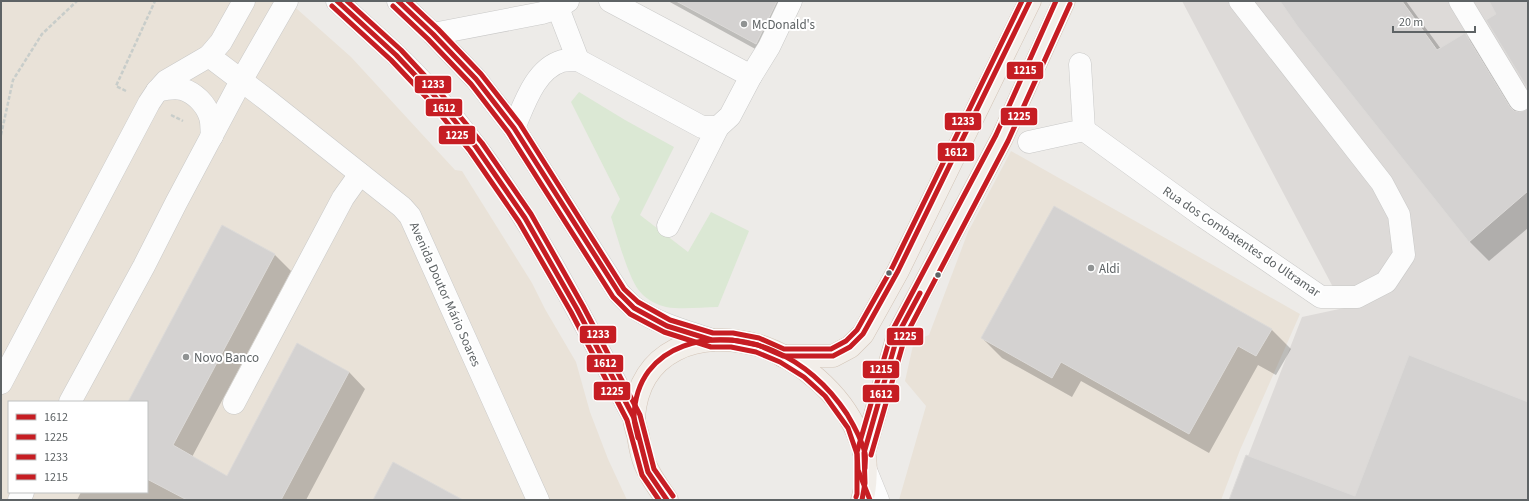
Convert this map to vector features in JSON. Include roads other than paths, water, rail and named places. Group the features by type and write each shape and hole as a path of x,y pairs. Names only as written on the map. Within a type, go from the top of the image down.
{"main road":[{"path":"783,356 833,356 850,347 863,334 898,271 1030,1"},
{"path":"862,500 864,496 865,460 898,334 1002,138 1064,1"},
{"path":"667,500 648,472 634,418 640,388 648,372 659,360 678,348 698,342 732,340 758,345 783,356 808,371 830,390 854,424 865,460"}],"street":[{"path":"1,382 149,103 166,81 209,56 221,42 244,1"},
{"path":"71,401 144,266 241,81 287,1"},
{"path":"337,1 396,54 433,94 476,147 525,218 577,309 634,418"},
{"path":"398,1 433,34 476,79 514,128 619,293 634,308 650,317 668,326 712,340"},
{"path":"610,1 751,76"},
{"path":"668,226 718,127 730,116 751,76 769,47 791,1"},
{"name":"Rua dos Combatentes do Ultramar","path":"1084,130 1204,217 1321,297 1357,297 1386,282 1404,255 1398,215 1382,183 1240,1"},
{"path":"1460,1 1520,100"},
{"path":"433,34 542,13 563,5 578,60"},
{"name":"Avenida Doutor Mário Soares","path":"209,56 402,207 410,216 416,225 538,500"},
{"path":"514,128 530,90 549,67 563,61 578,60 702,127 718,127"},
{"path":"1030,142 1084,130 1080,64"},
{"path":"157,91 171,88 182,89 198,98 206,108 211,119 212,136"},
{"path":"234,403 342,198 360,174"},
{"path":"865,460 878,500"}],"place":[{"name":"McDonald's","path":"744,24"},
{"name":"Aldi","path":"1091,268"},
{"name":"Novo Banco","path":"186,357"}]}
